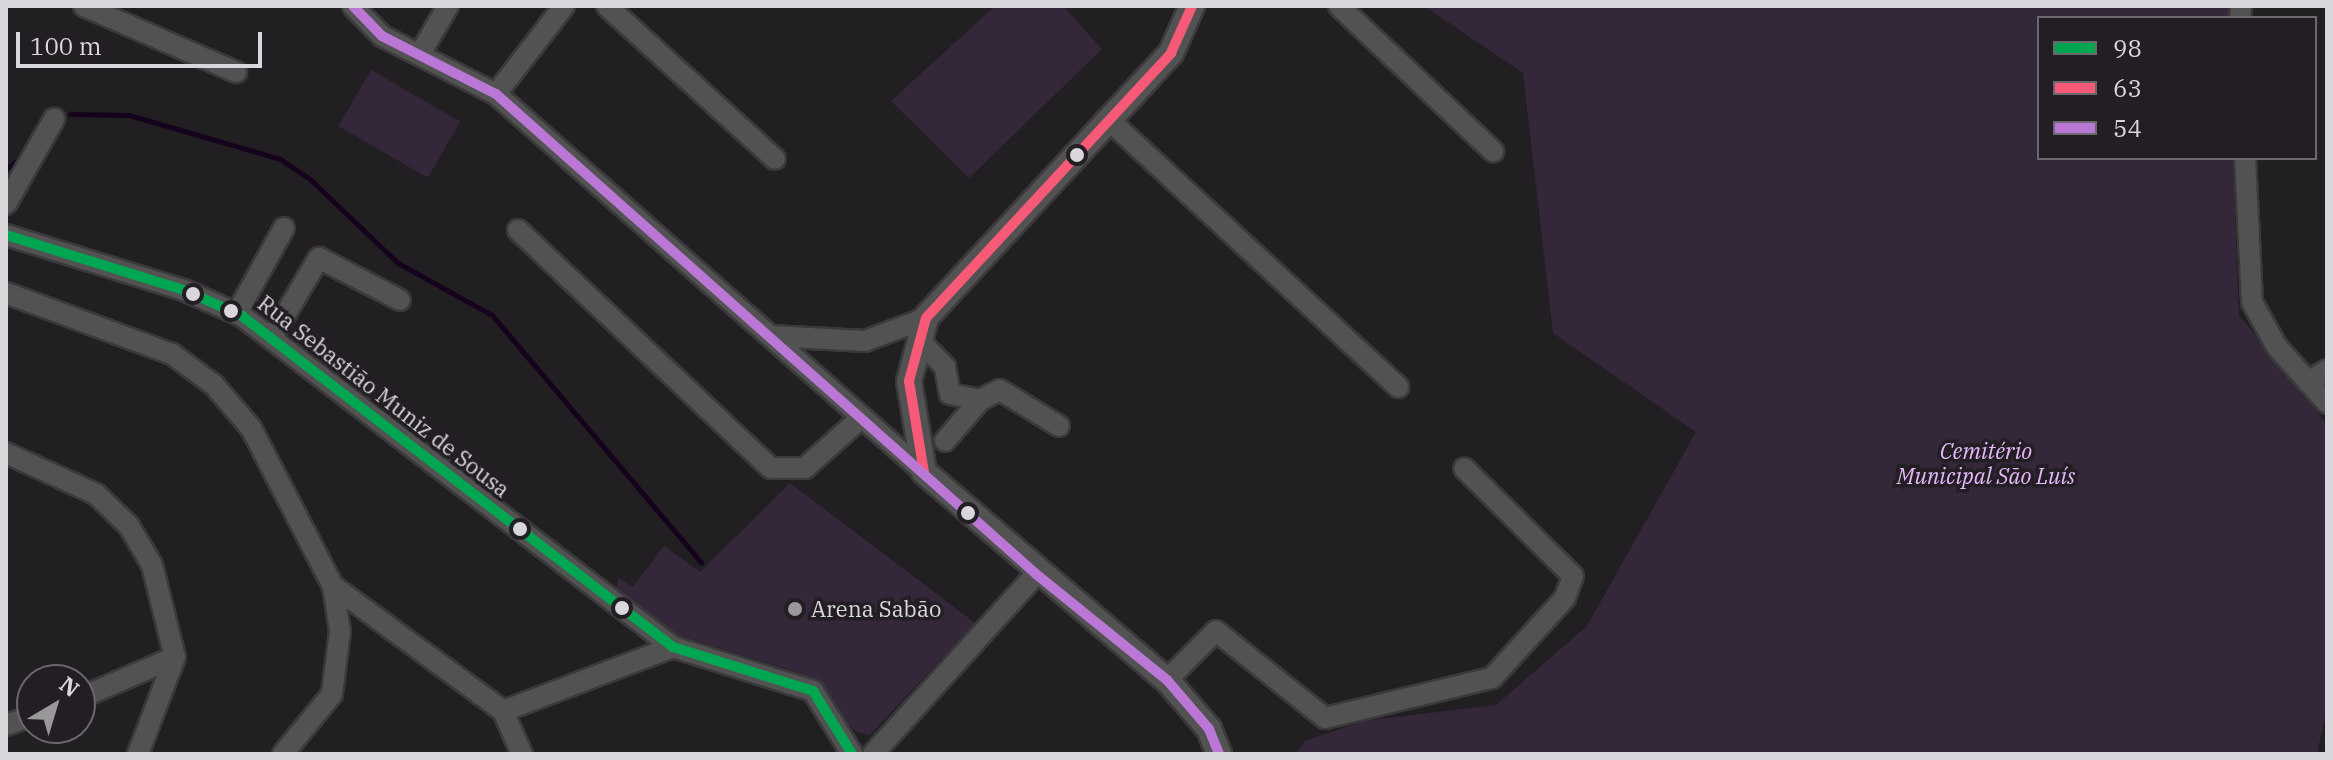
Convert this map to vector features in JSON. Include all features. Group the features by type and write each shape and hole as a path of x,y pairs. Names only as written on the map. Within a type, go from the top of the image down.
{"street":[{"path":"84,6 236,72"},
{"path":"353,6 382,36 496,94 1036,574 1167,680 1192,705 1219,754"},
{"path":"420,54 448,6"},
{"path":"496,94 564,6"},
{"path":"607,6 775,159"},
{"path":"924,472 909,381 922,328 1171,53 1192,6"},
{"path":"1339,6 1493,151"},
{"path":"6,204 54,119"},
{"path":"1111,122 1398,387"},
{"path":"2245,160 2252,302 2308,382 2327,403"},
{"path":"237,313 284,228"},
{"path":"518,230 771,468 805,468 862,417"},
{"name":"Rua Sebastião Muniz de Sousa","path":"6,235 237,313 673,647 813,691 852,754"},
{"path":"272,337 319,258 400,300"},
{"path":"6,293 115,328 172,354 214,385 251,428 333,586 340,631 332,694 283,754"},
{"path":"771,336 865,341 922,328"},
{"path":"922,328 945,367 950,394 980,400 1010,391 1059,426"},
{"path":"2308,382 2327,370"},
{"path":"945,441 980,400"},
{"path":"6,453 96,494 129,526 168,610 175,657 138,754"},
{"path":"1167,680 1216,631 1325,718 1492,678 1565,598 1573,576 1464,468"},
{"path":"873,754 1036,574"},
{"path":"333,586 503,711 522,754"},
{"path":"503,711 673,647"},
{"path":"96,691 175,657"}],"green space":[{"path":"995,6 1063,6 1102,49 969,178 891,101"},
{"name":"Cemitério Municipal São Luís","path":"1424,6 2228,6 2229,16 2037,16 2037,160 2233,160 2239,315 2327,424 2327,708 2317,754 1295,754 1305,741 1363,721 1496,705 1587,626 1696,432 1553,333 1523,73"},
{"path":"371,70 460,122 428,178 338,126"},
{"name":"Arena Sabão","path":"790,483 975,623 870,735 857,732 794,671 664,631 616,595 618,578 633,587 664,546 700,572"}],"waterway":[{"path":"70,114 129,115 280,159 311,180 398,263 492,315 701,562"},
{"path":"6,169 22,157"}],"transit line":[{"name":"54","path":"353,6 382,36 496,94 1036,574 1167,680 1209,729 1219,754"},
{"name":"63","path":"924,472 909,381 926,318 1171,53 1192,6"},
{"name":"98","path":"6,235 184,290 242,316 673,647 813,691 852,754"}],"place":[{"name":"Arena Sabão","path":"795,609"}]}
